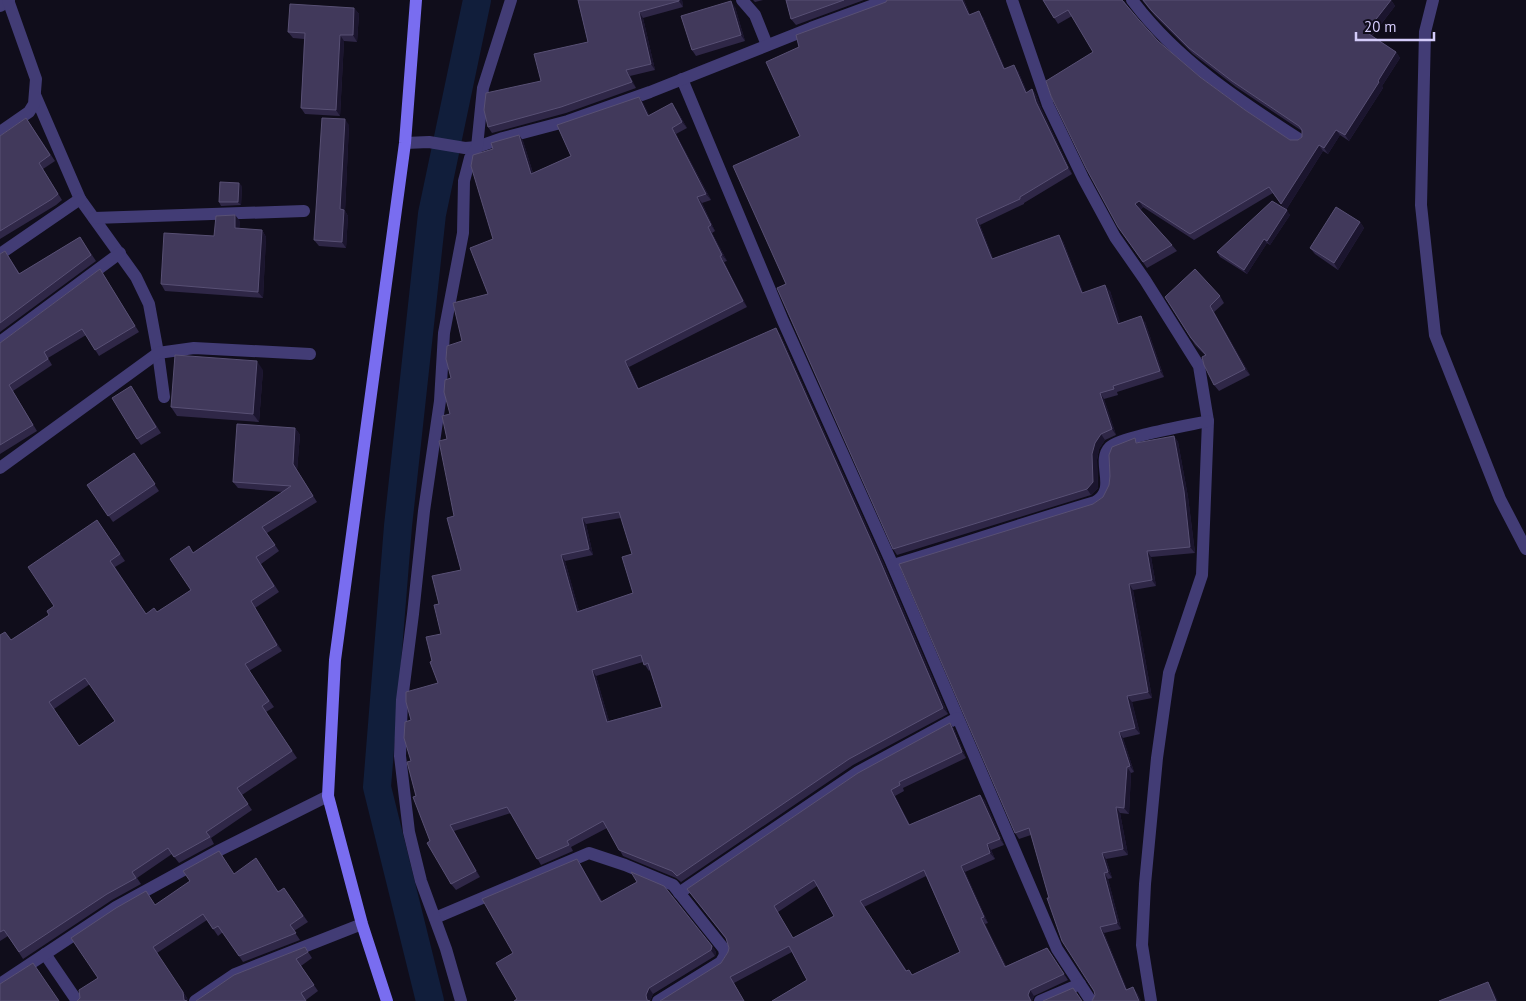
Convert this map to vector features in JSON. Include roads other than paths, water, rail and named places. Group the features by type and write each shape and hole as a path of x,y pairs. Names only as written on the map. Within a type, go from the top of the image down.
{"main road":[{"path":"387,1001 362,924 328,796 335,660 405,144 416,0"}],"street":[{"path":"461,1001 446,949 421,881 409,832 400,756 402,700 424,511 440,401 444,334 463,233 464,181 483,88 511,0"},
{"path":"742,0 755,15 767,46"},
{"path":"405,144 429,142 471,148 568,121 650,92 887,0"},
{"path":"1012,0 1048,105 1083,178 1115,237 1145,280 1199,366 1208,421 1202,575 1168,673 1144,884 1142,946 1151,1001"},
{"path":"1132,0 1172,45 1214,82 1299,139"},
{"path":"1433,0 1425,32 1420,205 1434,335 1500,499 1526,549"},
{"path":"0,132 28,112 34,104 36,79 6,2"},
{"path":"682,79 783,321 893,565 1057,949 1091,1001"},
{"path":"35,95 80,199 136,277 149,304 164,397"},
{"path":"0,254 80,199"},
{"path":"94,218 304,211"},
{"path":"0,342 120,253"},
{"path":"0,468 158,353 194,348 310,354"},
{"path":"893,565 1095,502 1101,499 1106,488 1106,453 1111,446 1129,439 1208,421"},
{"path":"679,893 858,772 957,718"},
{"path":"0,984 116,907 220,850 328,796"},
{"path":"435,918 589,853 624,865 673,885 724,949 725,955 721,962 658,1001"},
{"path":"195,1001 235,974 362,924"},
{"path":"45,954 77,1001"},
{"path":"1040,1001 1080,984"}],"waterway":[{"path":"430,1001 377,787 398,526 432,214 477,0"}]}
